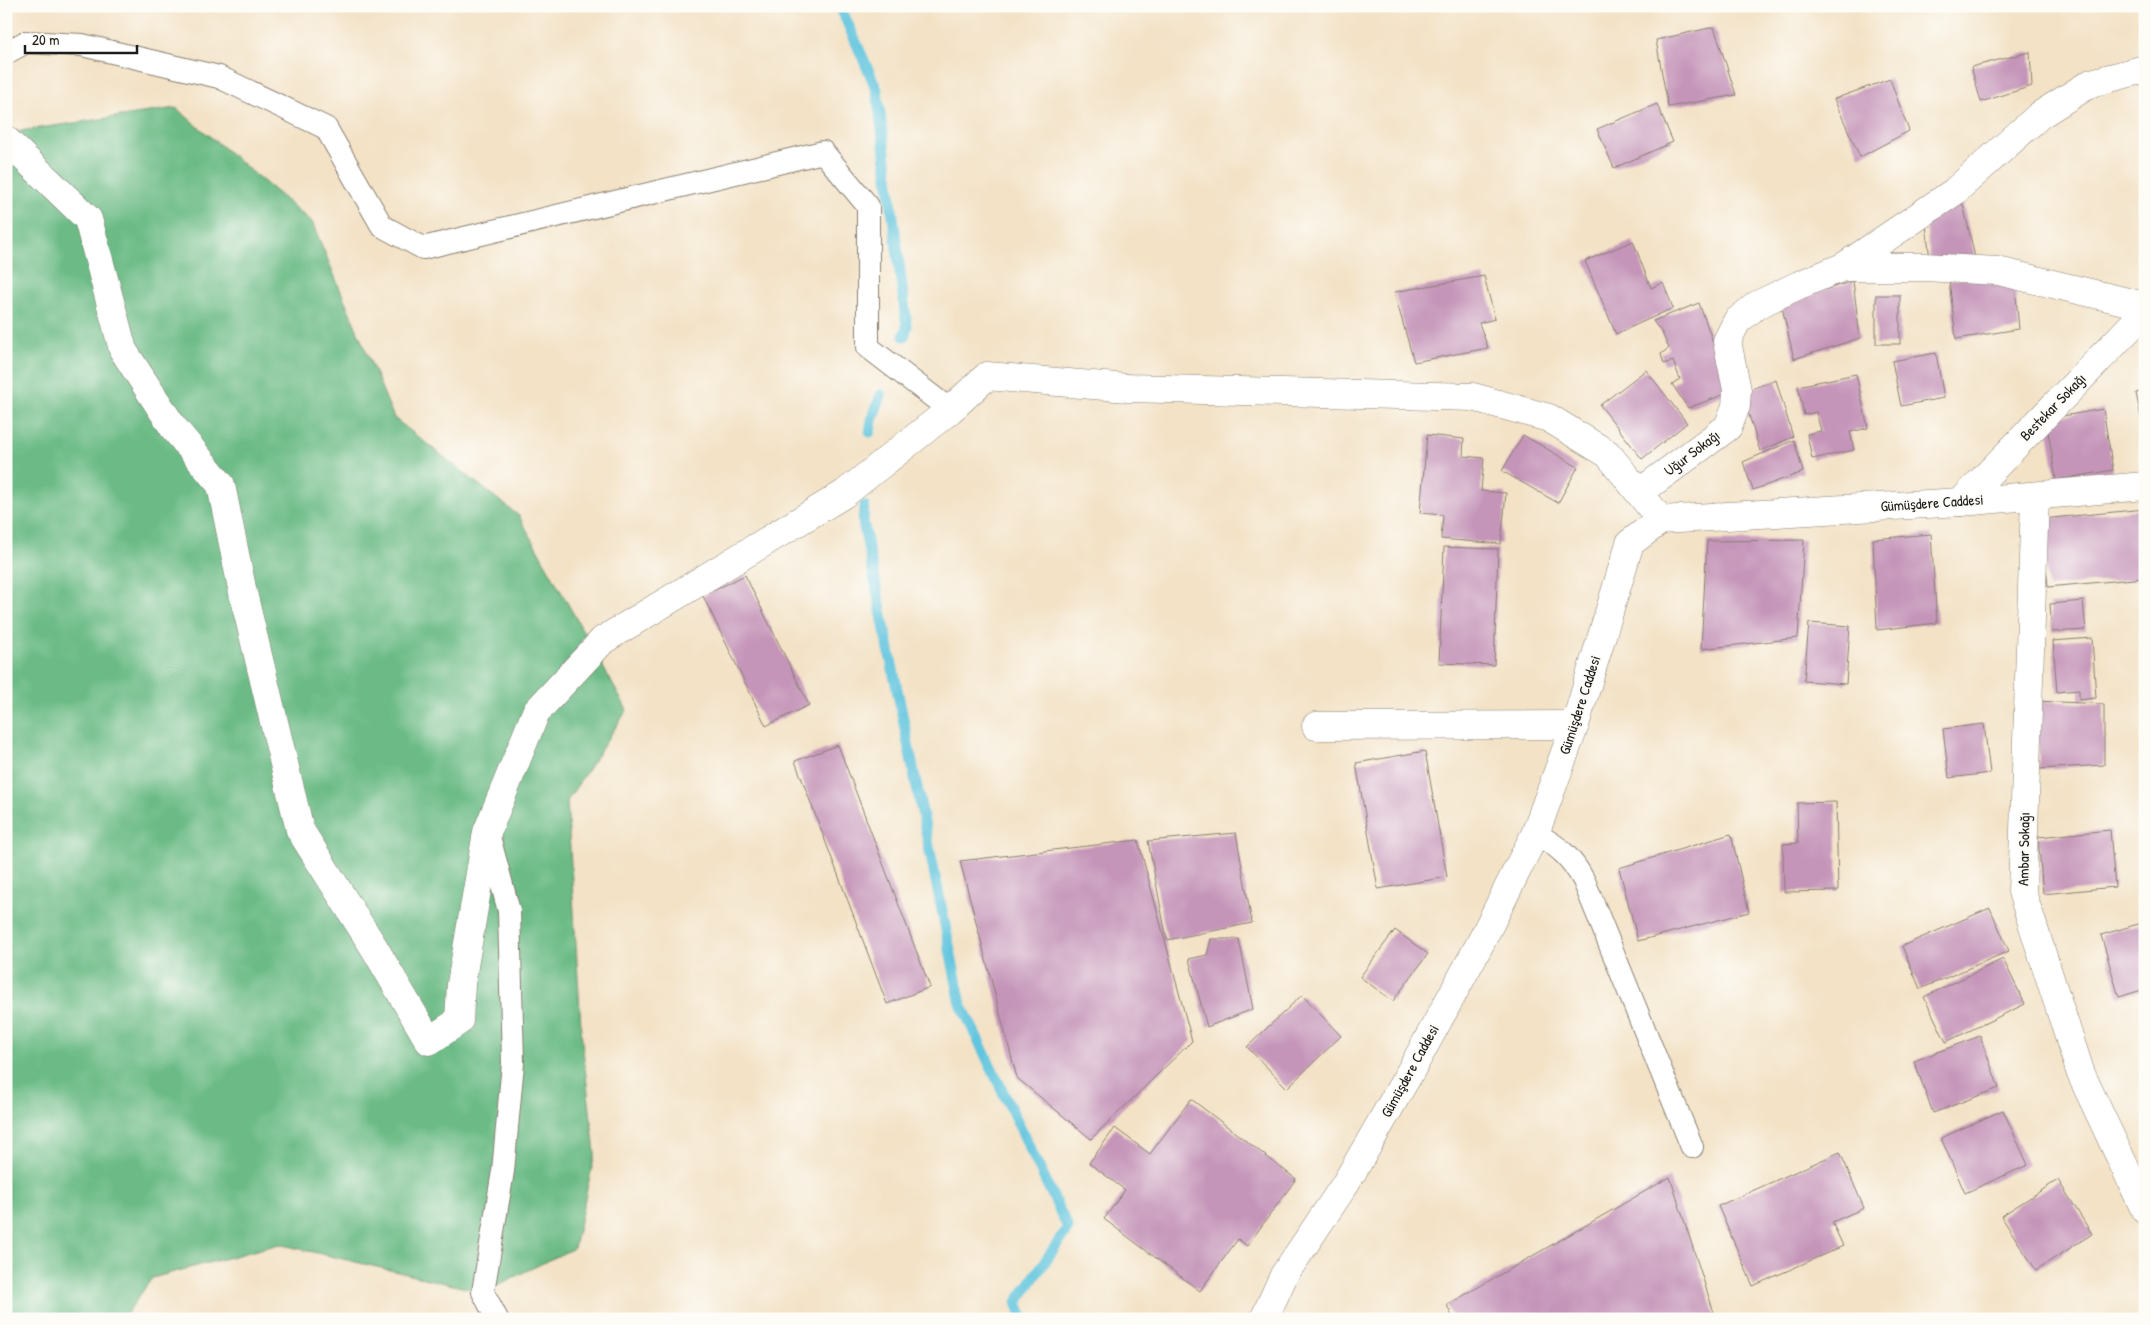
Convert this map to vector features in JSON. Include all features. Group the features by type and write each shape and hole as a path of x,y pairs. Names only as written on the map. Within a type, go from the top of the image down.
{"street":[{"path":"1843,267 1954,192 2040,115 2091,83 2145,69"},
{"path":"6,139 88,219 123,350 173,427 221,485 244,593 300,830 375,949 429,1041 459,1021 461,984 487,832 536,712 603,640 844,494 950,410 987,376 1128,388 1473,397 1548,418 1608,454 1661,520"},
{"path":"1843,267 1924,267 1998,271 2145,306"},
{"name":"Uğur Sokağı","path":"1640,492 1728,427 1736,406 1737,390 1727,341 1737,321 1758,305 1799,285 1843,267"},
{"name":"Bestekar Sokağı","path":"1961,502 2145,312"},
{"name":"Gümüşdere Caddesi","path":"1264,1319 1284,1275 1346,1183 1410,1072 1481,942 1535,834 1575,725 1630,543 1661,520 1961,502 2145,486"},
{"name":"Ambar Sokağı","path":"2035,496 2022,892 2081,1074 2145,1210"},
{"path":"1316,726 1575,725"}],"lane":[{"path":"6,53 26,42 82,45 219,77 326,128 382,226 423,248 823,152 868,206 868,347 950,410"},
{"path":"487,832 510,911 514,1063 503,1171 483,1292 497,1319"},
{"path":"1535,834 1562,850 1575,864 1584,881 1692,1147"}],"green space":[{"path":"176,108 312,222 394,418 519,516 627,710 567,801 582,1042 595,1153 574,1248 483,1292 279,1244 152,1278 123,1319 6,1319 6,133"}],"building":[{"path":"1714,27 1736,95 1668,107 1656,40"},
{"path":"2030,52 2032,86 1981,102 1971,67"},
{"path":"1890,79 1909,131 1860,157 1834,99"},
{"path":"1657,104 1673,142 1614,168 1597,129"},
{"path":"1963,204 1976,262 1930,260 1925,216 1940,208"},
{"path":"1633,241 1651,288 1663,283 1673,308 1616,334 1585,261"},
{"path":"2014,275 2019,329 1956,339 1949,280"},
{"path":"1484,276 1495,319 1479,323 1488,348 1414,362 1394,292"},
{"path":"1853,281 1860,338 1794,359 1781,303"},
{"path":"1876,295 1900,295 1900,344 1876,344"},
{"path":"1699,303 1731,392 1688,408 1672,384 1680,379 1673,361 1664,364 1661,354 1669,348 1662,333 1653,321"},
{"path":"1936,353 1944,398 1901,406 1892,361"},
{"path":"1646,370 1687,423 1642,459 1600,405"},
{"path":"1856,374 1868,428 1850,432 1854,450 1812,459 1807,434 1821,431 1816,412 1804,415 1798,386"},
{"path":"1776,380 1793,437 1760,451 1742,392"},
{"path":"2145,390 2145,432 2144,432 2136,393"},
{"path":"2103,409 2113,470 2056,480 2046,419"},
{"path":"1427,435 1464,439 1463,456 1484,458 1481,491 1506,493 1501,544 1441,539 1443,515 1420,513"},
{"path":"1523,435 1578,467 1558,503 1502,471"},
{"path":"1794,440 1803,472 1753,490 1743,462"},
{"path":"2145,509 2145,578 2048,587 2042,519"},
{"path":"1931,534 1937,623 1877,630 1873,539"},
{"path":"1804,540 1798,638 1701,649 1707,541"},
{"path":"1444,547 1498,549 1494,665 1439,663"},
{"path":"745,575 809,705 766,726 703,596"},
{"path":"2083,601 2086,630 2052,632 2050,604"},
{"path":"1809,623 1850,626 1846,684 1804,681"},
{"path":"2092,638 2096,698 2079,700 2079,690 2057,692 2053,641"},
{"path":"2037,701 2104,704 2104,765 2039,769"},
{"path":"1984,724 1990,773 1949,778 1943,729"},
{"path":"838,745 930,987 887,1004 795,761"},
{"path":"1425,751 1447,877 1378,889 1356,763"},
{"path":"1836,802 1838,891 1784,892 1783,844 1798,843 1797,803"},
{"path":"2110,830 2115,887 2043,894 2038,837"},
{"path":"1236,833 1252,923 1167,940 1148,841"},
{"path":"1731,834 1749,912 1638,941 1619,868"},
{"path":"1138,840 1192,1041 1091,1139 1017,1078 960,861"},
{"path":"1990,908 2009,951 1920,989 1902,946"},
{"path":"2145,922 2145,989 2119,997 2101,935"},
{"path":"1395,930 1428,954 1393,1001 1360,977"},
{"path":"1211,939 1239,939 1253,1009 1207,1027 1189,959 1207,955"},
{"path":"2003,959 2025,1004 1946,1042 1924,997"},
{"path":"1302,995 1341,1036 1287,1088 1247,1047"},
{"path":"1980,1036 1999,1088 1933,1113 1914,1061"},
{"path":"1191,1099 1296,1179 1247,1246 1238,1239 1200,1291 1104,1219 1125,1190 1089,1163 1115,1128 1150,1154"},
{"path":"2003,1110 2028,1165 1965,1193 1941,1138"},
{"path":"1840,1152 1864,1208 1832,1222 1843,1246 1753,1286 1718,1206"},
{"path":"1670,1177 1716,1319 1453,1319 1447,1305"},
{"path":"2058,1180 2092,1234 2036,1270 2001,1216"}],"waterway":[{"path":"840,6 877,90 907,327 904,336"},
{"path":"870,432 872,420 881,395"},
{"path":"864,506 863,522 961,1004 1068,1228 1017,1302 1023,1319"}]}
